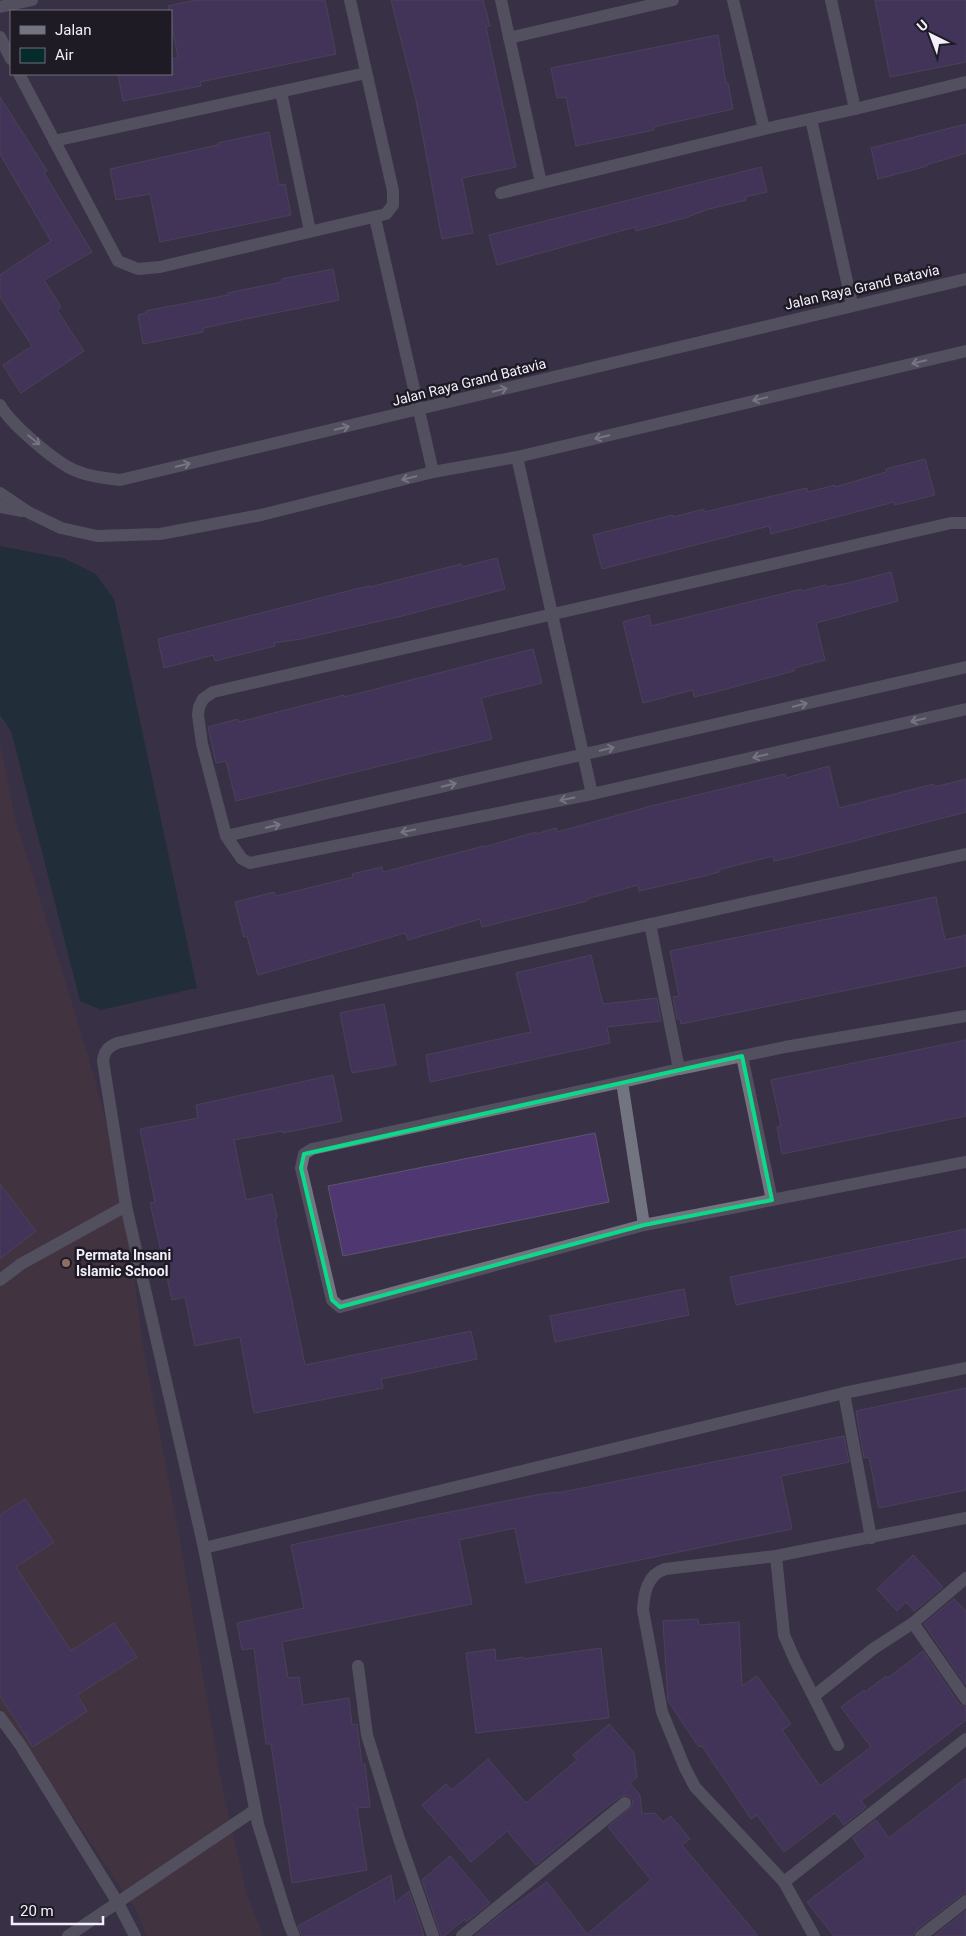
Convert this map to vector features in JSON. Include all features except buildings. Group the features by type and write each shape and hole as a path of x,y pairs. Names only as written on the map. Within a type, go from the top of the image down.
{"street":[{"path":"0,7 32,0"},
{"path":"20,75 118,261 138,269 160,267 310,231 375,218 390,211 394,199 350,0"},
{"path":"501,0 541,183"},
{"path":"510,38 673,0"},
{"path":"733,0 764,129"},
{"path":"831,0 855,109"},
{"path":"0,37 10,57"},
{"path":"54,141 366,73"},
{"path":"501,193 966,82"},
{"path":"281,92 310,231"},
{"path":"811,119 852,304"},
{"path":"375,218 433,472"},
{"name":"Jalan Raya Grand Batavia","path":"0,405 30,438 68,467 94,476 120,480 418,410 852,304 966,279"},
{"path":"0,493 28,512 61,528 97,536 160,534 261,515 433,472 517,457 966,351"},
{"path":"517,457 592,794"},
{"path":"0,507 28,512"},
{"path":"966,523 951,523 213,692 203,699 198,715 202,744 226,836 242,859 250,863 592,794 966,709"},
{"path":"226,836 966,667"},
{"path":"294,1936 258,1824 204,1548 126,1206 103,1053 109,1047 126,1041 966,854"},
{"path":"650,924 680,1069"},
{"path":"966,1016 785,1047 312,1149 304,1154 301,1168 332,1300 340,1307 644,1225 966,1162"},
{"path":"742,1056 772,1200"},
{"path":"622,1082 644,1225"},
{"path":"0,1280 21,1264 126,1206"},
{"path":"204,1548 844,1393 966,1368"},
{"path":"844,1393 870,1538"},
{"path":"814,1936 784,1882 696,1787 685,1768 662,1712 643,1610 643,1599 648,1583 662,1570 776,1556 966,1518"},
{"path":"776,1556 784,1635 838,1745"},
{"path":"814,1696 873,1649 913,1623 966,1578"},
{"path":"913,1623 966,1699"},
{"path":"358,1666 367,1735 399,1840 433,1936"},
{"path":"0,1717 21,1746 118,1903 135,1936"},
{"path":"784,1882 966,1739"},
{"path":"462,1936 625,1803"},
{"path":"68,1936 255,1810"},
{"path":"921,1936 966,1901"}],"highlighted area":[{"path":"742,1056 772,1200 644,1225 340,1307 332,1300 301,1168 304,1154"}],"shaded area":[{"name":"Permata Insani Islamic School","path":"0,743 14,815 91,1066 123,1186 142,1341 179,1536 221,1781 246,1893 263,1936 147,1936 136,1909 0,1709"}],"water":[{"path":"0,546 63,558 96,574 114,599 197,988 101,1010 80,1001 11,731 0,715"}],"place":[{"name":"Permata Insani Islamic School","path":"66,1263"}]}
